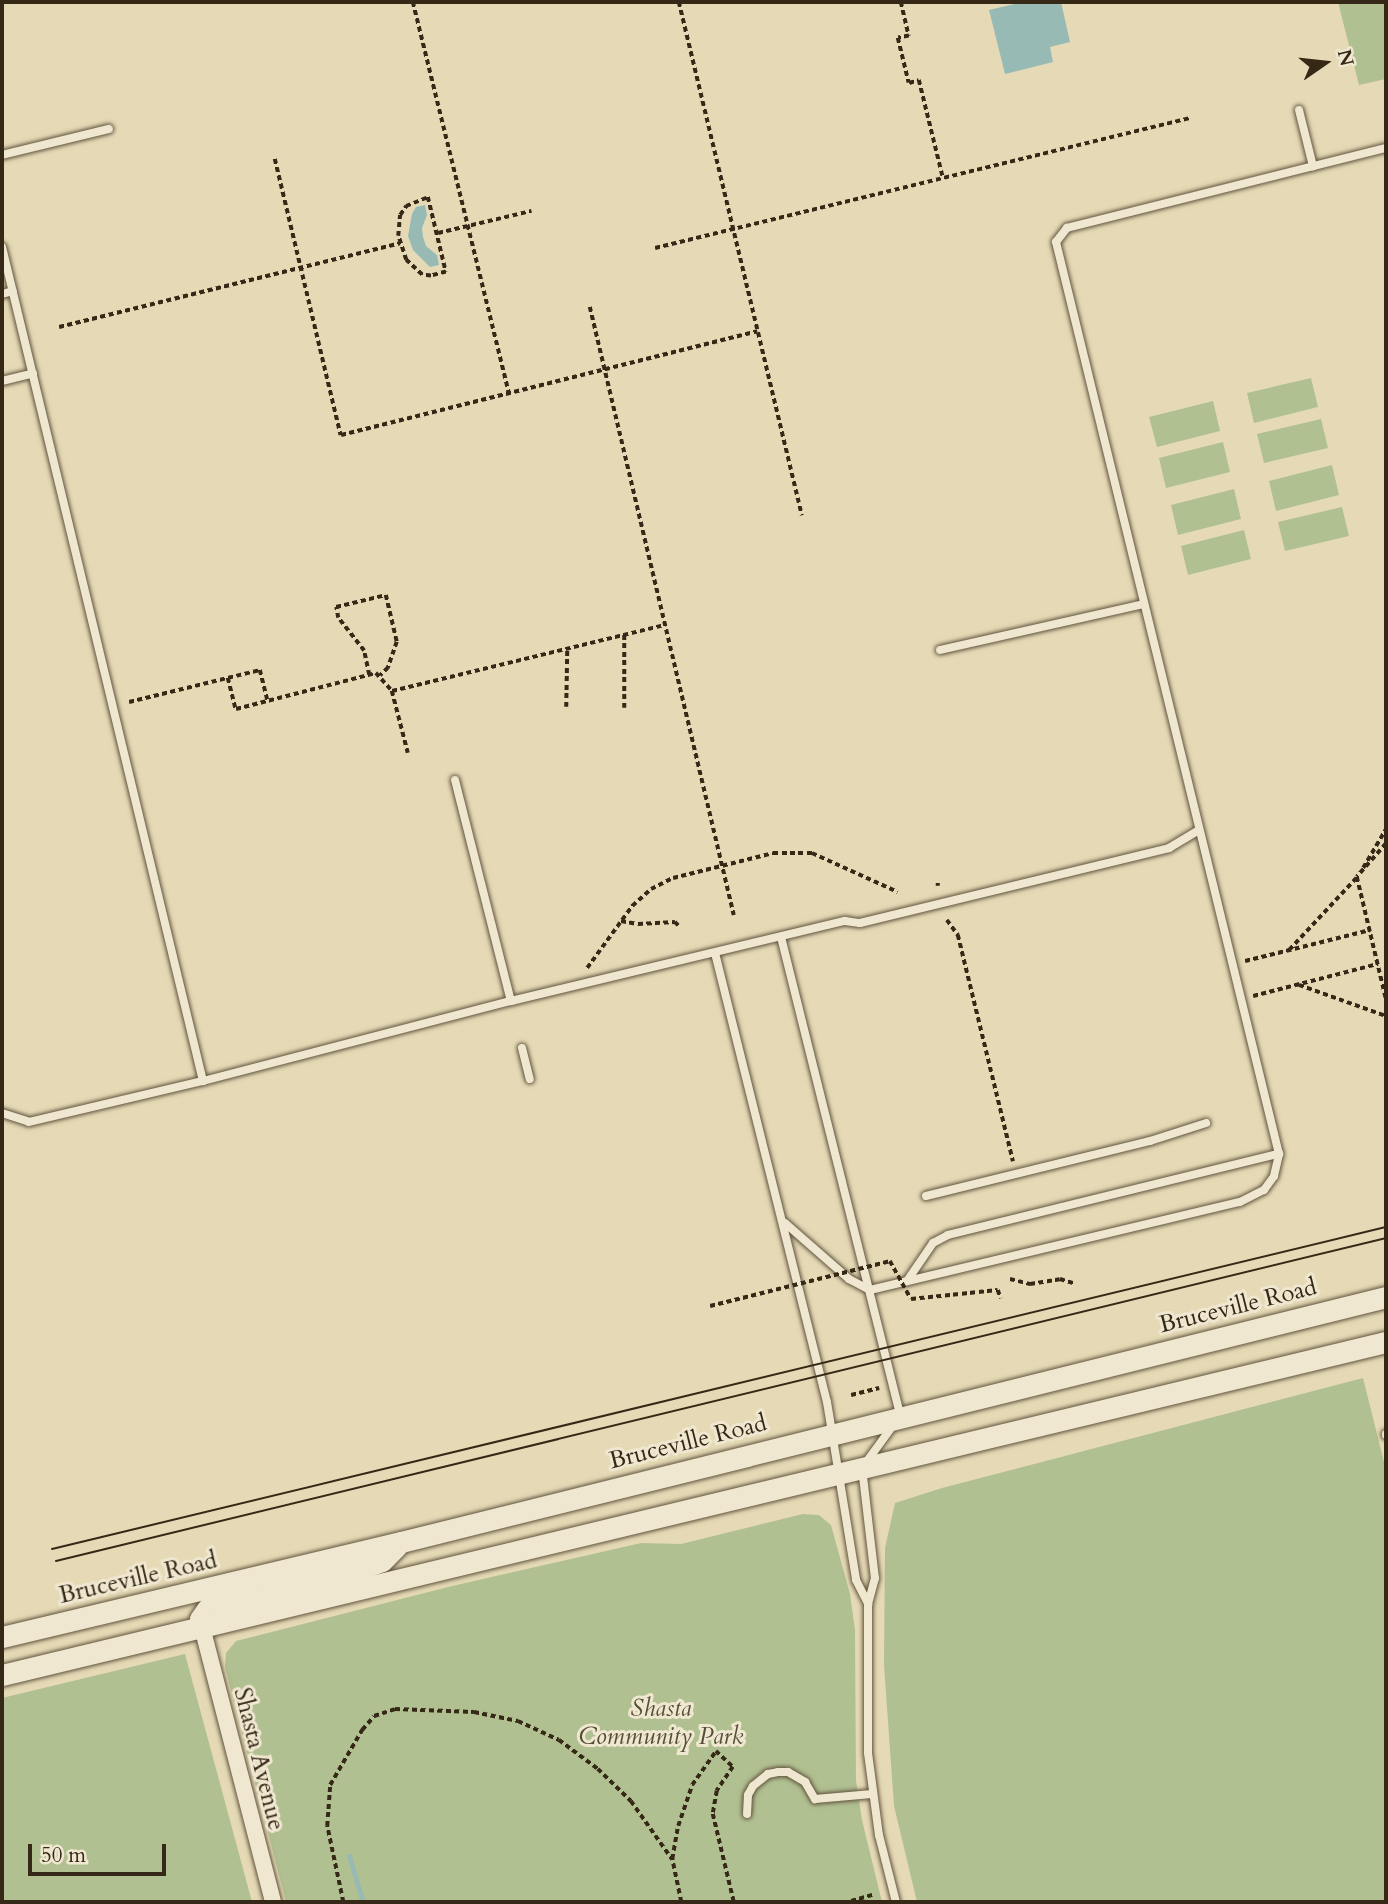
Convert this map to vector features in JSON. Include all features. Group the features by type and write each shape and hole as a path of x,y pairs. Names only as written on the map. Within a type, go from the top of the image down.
{"main road":[{"name":"Bruceville Road","path":"2,1637 401,1542 1386,1297"},
{"path":"2,1675 1386,1342"},
{"path":"202,1627 200,1619 207,1609 362,1569 382,1561 401,1542"}],"street":[{"name":"Shasta Avenue","path":"202,1627 273,1902"}],"lane":[{"path":"1299,110 1313,166"},
{"path":"2,155 109,129"},
{"path":"785,1223 849,1279 870,1290 1240,1202 1264,1190 1274,1176 1279,1154 1056,242 1067,228 1386,148"},
{"path":"2,247 203,1081"},
{"path":"2,294 13,291"},
{"path":"2,381 33,373"},
{"path":"940,650 1144,604"},
{"path":"455,780 511,1001"},
{"path":"2,1113 29,1122 203,1081 511,1001 845,921 860,923 1169,848 1199,830"},
{"path":"780,937 900,1416 863,1468 875,1578 868,1604 868,1753 872,1794 896,1902"},
{"path":"715,953 785,1223 832,1433 856,1580 868,1604"},
{"path":"522,1048 530,1079"},
{"path":"926,1196 1150,1141 1206,1123"},
{"path":"907,1282 933,1243 948,1235 1279,1154"},
{"path":"747,1814 748,1795 752,1786 768,1774 778,1772 788,1772 805,1782 815,1799 872,1794"}],"path":[{"path":"413,2 509,392"},
{"path":"679,2 802,515"},
{"path":"901,2 909,36 898,38 909,83 919,80 943,178"},
{"path":"655,248 1190,118"},
{"path":"275,159 341,435 757,331"},
{"path":"428,197 446,272 422,275 406,260 400,243 400,215 414,201 428,197"},
{"path":"438,233 531,211"},
{"path":"59,327 400,243"},
{"path":"590,307 734,915"},
{"path":"369,675 364,651 338,618 336,607 387,595 397,642 388,668 380,676"},
{"path":"393,691 666,625"},
{"path":"624,635 624,708"},
{"path":"566,707 567,650"},
{"path":"129,702 260,670 268,701"},
{"path":"228,678 236,709 369,675 380,676 393,691 408,753"},
{"path":"1386,829 1357,877 1386,999"},
{"path":"1289,950 1386,844"},
{"path":"587,968 621,921 651,889 673,878 723,865 773,853 812,853 898,892"},
{"path":"947,920 958,935 1014,1163"},
{"path":"621,921 638,924 675,922 680,927"},
{"path":"1233,964 1370,930"},
{"path":"1241,999 1378,964"},
{"path":"1297,984 1386,1016"},
{"path":"710,1306 890,1261 911,1299 998,1290 1002,1299"},
{"path":"1010,1279 1030,1284 1060,1279 1073,1283"},
{"path":"851,1395 879,1388"},
{"path":"343,1902 327,1826 330,1785 362,1730 374,1716 395,1709 474,1712 518,1721 559,1740 598,1769 631,1801 672,1859 681,1902"},
{"path":"672,1859 686,1797 716,1751 733,1767 717,1791 713,1814 734,1902"},
{"path":"851,1901 872,1895"}],"green space":[{"path":"1338,2 1386,2 1386,79 1359,85"},
{"path":"1311,378 1318,407 1254,423 1247,393"},
{"path":"1213,401 1220,431 1157,447 1149,417"},
{"path":"1321,419 1328,448 1264,463 1257,434"},
{"path":"1223,442 1230,472 1166,488 1159,458"},
{"path":"1332,465 1339,495 1276,511 1269,481"},
{"path":"1234,489 1241,519 1178,535 1171,505"},
{"path":"1342,507 1349,536 1285,551 1278,522"},
{"path":"1244,530 1251,559 1188,575 1181,546"},
{"path":"1363,1378 1386,1470 1386,1902 917,1902 894,1806 884,1665 885,1548 895,1503 942,1488"},
{"name":"Shasta Community Park","path":"803,1514 819,1515 831,1525 850,1594 855,1630 856,1781 862,1820 882,1902 286,1902 225,1667 226,1653 236,1641 448,1587 641,1543 681,1544"},
{"path":"185,1654 252,1902 2,1902 2,1698"}],"water":[{"path":"1023,2 1061,2 1070,42 1050,47 1053,62 1005,74 989,10"},
{"path":"425,205 427,215 422,228 423,237 426,246 437,255 439,265 430,267 413,250 408,236 412,214 416,207"}],"waterway":[{"path":"349,1856 363,1902"}],"tram line":[{"path":"52,1549 1386,1227"},
{"path":"56,1561 1386,1238"}]}
